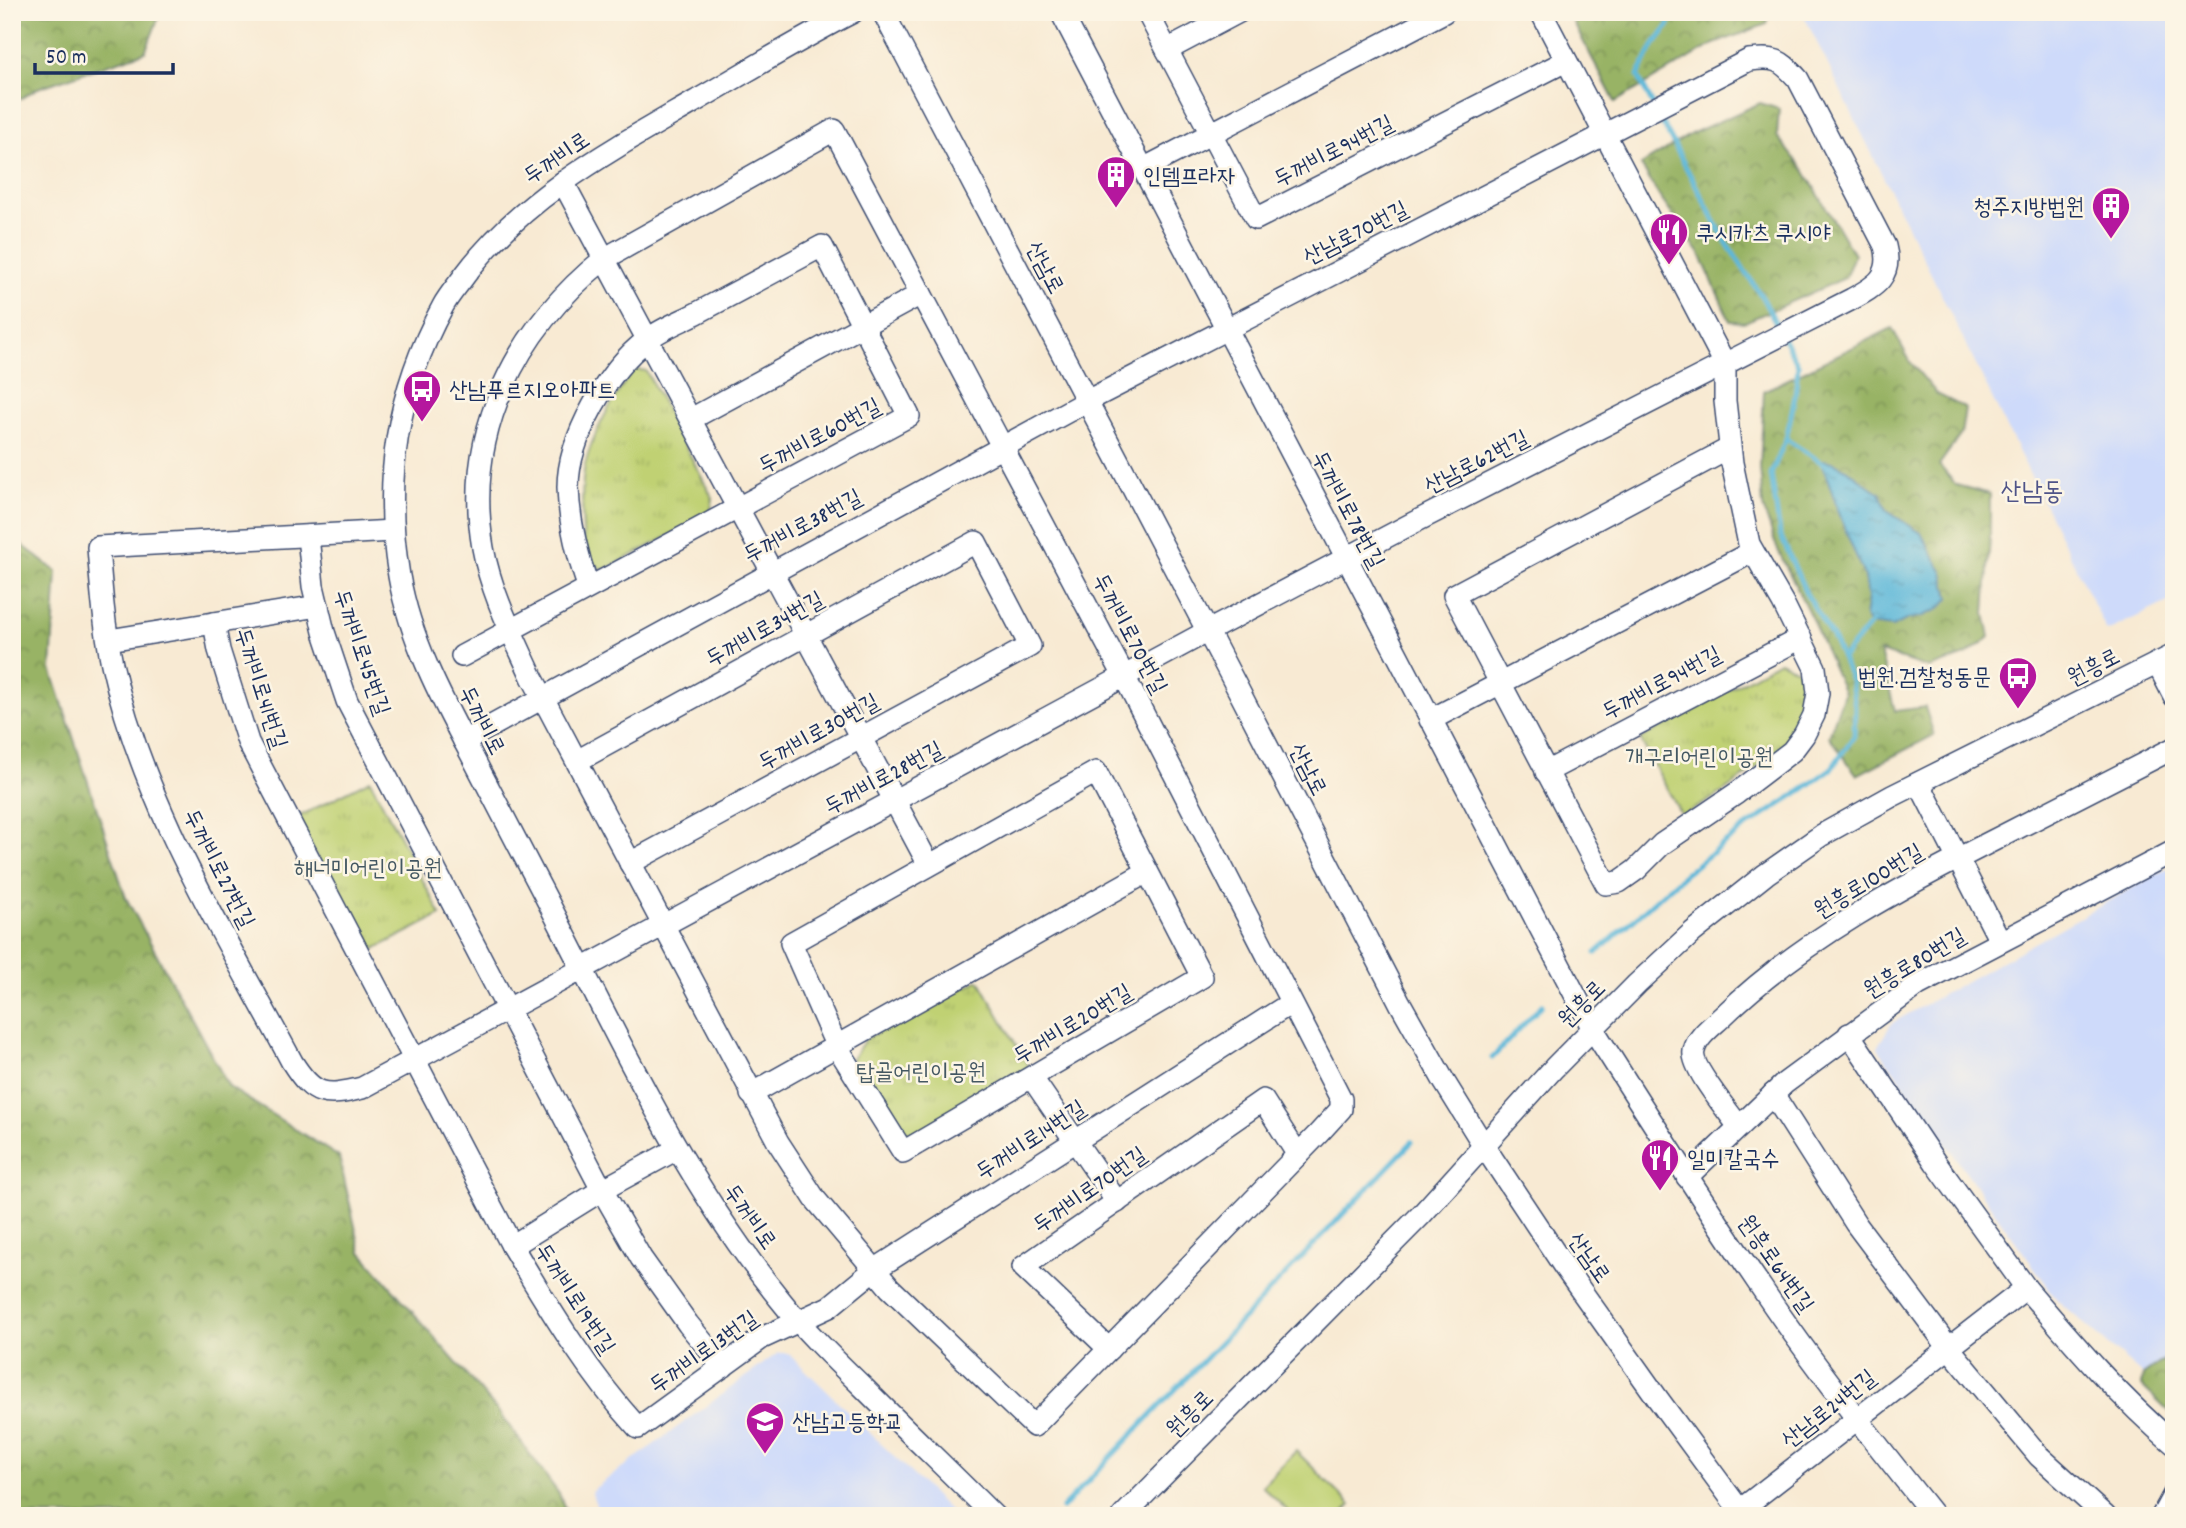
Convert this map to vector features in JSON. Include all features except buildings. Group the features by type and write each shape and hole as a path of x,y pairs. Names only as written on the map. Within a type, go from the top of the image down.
{"street":[{"name":"두꺼비로","path":"853,12 808,35 563,182 529,207 485,249 444,304 412,375 399,423 393,463 393,531 400,580 414,635 464,741 677,1149 705,1197 741,1249 799,1322 994,1516"},
{"name":"산남로","path":"883,12 1400,1003 1445,1083 1484,1146 1658,1399 1742,1513"},
{"name":"두꺼비로78번길","path":"1061,12 1592,1029"},
{"name":"두꺼비로94번길","path":"1147,12 1256,219 1566,61"},
{"path":"1167,50 1239,12"},
{"path":"1143,169 1444,12"},
{"path":"1541,12 1726,364 1725,401 1730,448 1741,511 1752,552 1801,638 1815,668 1818,693 1814,715 1793,751 1662,844 1636,870 1619,882 1606,884 1454,595 1730,448"},
{"name":"산남로70번길","path":"1087,401 1604,132 1749,60 1768,58 1782,62 1798,79 1879,235 1888,256 1887,268 1882,278 1870,289 1852,299"},
{"name":"두꺼비로70번길","path":"604,259 834,131 1124,676 1341,1099 1340,1109 1298,1155 1034,1426 874,1270"},
{"path":"563,182 929,865"},
{"name":"두꺼비로60번길","path":"462,656 909,416 822,246 648,339 603,387 574,453 568,484 571,525 588,586"},
{"path":"604,259 579,280 542,319 518,354 499,394 487,430 481,466 479,513 483,549 492,584 510,630 543,697 751,1094 815,1199 874,1270"},
{"path":"691,419 921,293"},
{"name":"산남로62번길","path":"1208,631 1852,299"},
{"name":"두꺼비로38번길","path":"464,741 1087,401"},
{"path":"308,536 393,531"},
{"name":"두꺼비로27번길","path":"308,536 98,547 112,664 133,736 159,804 212,911 303,1080 317,1091 335,1095 362,1088 583,969"},
{"name":"두꺼비로45번길","path":"308,536 313,586 347,701 508,1009"},
{"name":"두꺼비로34번길","path":"577,761 976,542 1030,646"},
{"path":"1430,720 1752,552"},
{"name":"두꺼비로41번길","path":"108,640 318,606"},
{"name":"두꺼비로41번길","path":"214,623 219,650 248,743 415,1059"},
{"name":"두꺼비로28번길","path":"583,969 1208,631"},
{"name":"두꺼비로94번길","path":"1546,772 1801,638"},
{"name":"두꺼비로30번길","path":"630,863 1030,646"},
{"path":"2165,659 2174,696"},
{"name":"원흥로","path":"1123,1516 1422,1214 1592,1029 1693,932 1766,874 1822,835 2165,659"},
{"name":"원흥로100번길","path":"1739,1127 1697,1066 1693,1053 1698,1041 1747,993 1797,954 1958,858 2174,748"},
{"name":"두꺼비로20번길","path":"1096,772 1147,872 1202,977 903,1152 836,1045 791,943 1096,772"},
{"name":"원흥로80번길","path":"1687,1177 1773,1094 1849,1034 1918,985 2000,941 1919,783"},
{"path":"2000,941 2174,851"},
{"path":"751,1094 1147,872"},
{"name":"두꺼비로14번길","path":"799,1322 829,1307 874,1270 1291,1003"},
{"path":"508,1009 602,1190 641,1258 688,1324 723,1367"},
{"name":"원흥로64번길","path":"1592,1029 1762,1290 1934,1516"},
{"path":"1849,1034 1935,1162 2026,1288 2138,1413 2174,1444"},
{"path":"415,1059 512,1246"},
{"path":"1032,1078 1117,1202"},
{"path":"1773,1094 1856,1224 1949,1348 2039,1456 2105,1516"},
{"name":"두꺼비로70번길","path":"1109,1349 1023,1267 1263,1100 1298,1155"},
{"name":"두꺼비로19번길","path":"638,1428 614,1402 562,1331 512,1246 602,1190 677,1149"},
{"name":"산남로24번길","path":"1742,1513 2026,1288"},
{"name":"두꺼비로13번길","path":"638,1428 762,1338 799,1322"},
{"path":"2162,1516 2174,1494"}],"shaded area":[{"path":"1802,12 2174,12 2174,599 2107,631"},
{"path":"2173,865 2174,1353 2143,1375 2058,1301 1877,1047 1892,1023"},
{"name":"산남고등학교","path":"778,1353 788,1353 955,1516 600,1516 591,1491"}],"green space":[{"path":"12,12 153,12 159,17 145,52 38,88 12,104"},
{"path":"1568,12 1770,12 1767,24 1714,44 1615,102"},
{"path":"1760,103 1779,109 1777,136 1804,170 1854,255 1845,278 1745,322 1730,321 1700,254 1659,196 1641,165 1691,134"},
{"path":"1892,328 1911,363 1937,394 1965,408 1961,434 1939,465 1956,485 1990,494 1985,614 1990,637 1966,655 1929,668 1880,652 1895,711 1925,707 1934,735 1857,775 1829,736 1844,693 1777,548 1763,507 1760,468 1764,391"},
{"path":"634,369 646,371 713,499 710,515 604,570 588,559 583,538 582,489 585,465 599,427"},
{"path":"12,537 57,572 51,669 126,898 229,1087 339,1157 361,1252 502,1416 559,1494 568,1516 12,1516"},
{"name":"개구리어린이공원","path":"1780,661 1801,672 1804,704 1792,736 1773,756 1723,792 1682,816 1640,739"},
{"name":"해너미어린이공원","path":"370,780 441,915 367,953 296,818"},
{"name":"탑골어린이공원","path":"979,980 1030,1069 921,1136 893,1128 850,1062 866,1038"},
{"path":"2174,1353 2174,1417 2141,1385 2143,1375"},
{"path":"1296,1451 1351,1505 1341,1516 1293,1516 1262,1486"}],"water":[{"path":"1821,460 1837,464 1880,493 1887,511 1921,533 1943,573 1949,598 1939,609 1892,627 1870,624 1865,617 1868,598 1865,578"}],"waterway":[{"path":"1653,105 1638,76 1653,46 1669,25 1671,12"},
{"path":"1657,113 1726,242 1780,330"},
{"path":"1596,953 1686,873 1743,829 1832,768 1854,736 1855,707 1851,680 1836,644 1806,593 1780,534 1771,474 1786,439 1798,365 1784,339"},
{"path":"1786,439 1824,464"},
{"path":"1842,658 1873,621"},
{"path":"1492,1058 1542,1005"},
{"path":"1062,1508 1412,1142"}],"place":[{"name":"인뎀프라자","path":"1116,209"},
{"name":"청주지방법원","path":"2111,240"},
{"name":"쿠시카츠 쿠시야","path":"1669,266"},
{"name":"산남푸르지오아파트","path":"422,423"},
{"name":"법원.검찰청동문","path":"2018,710"},
{"name":"일미칼국수","path":"1660,1192"},
{"name":"산남고등학교","path":"765,1455"}],"district":[{"name":"산남동","path":"2032,490"}]}
